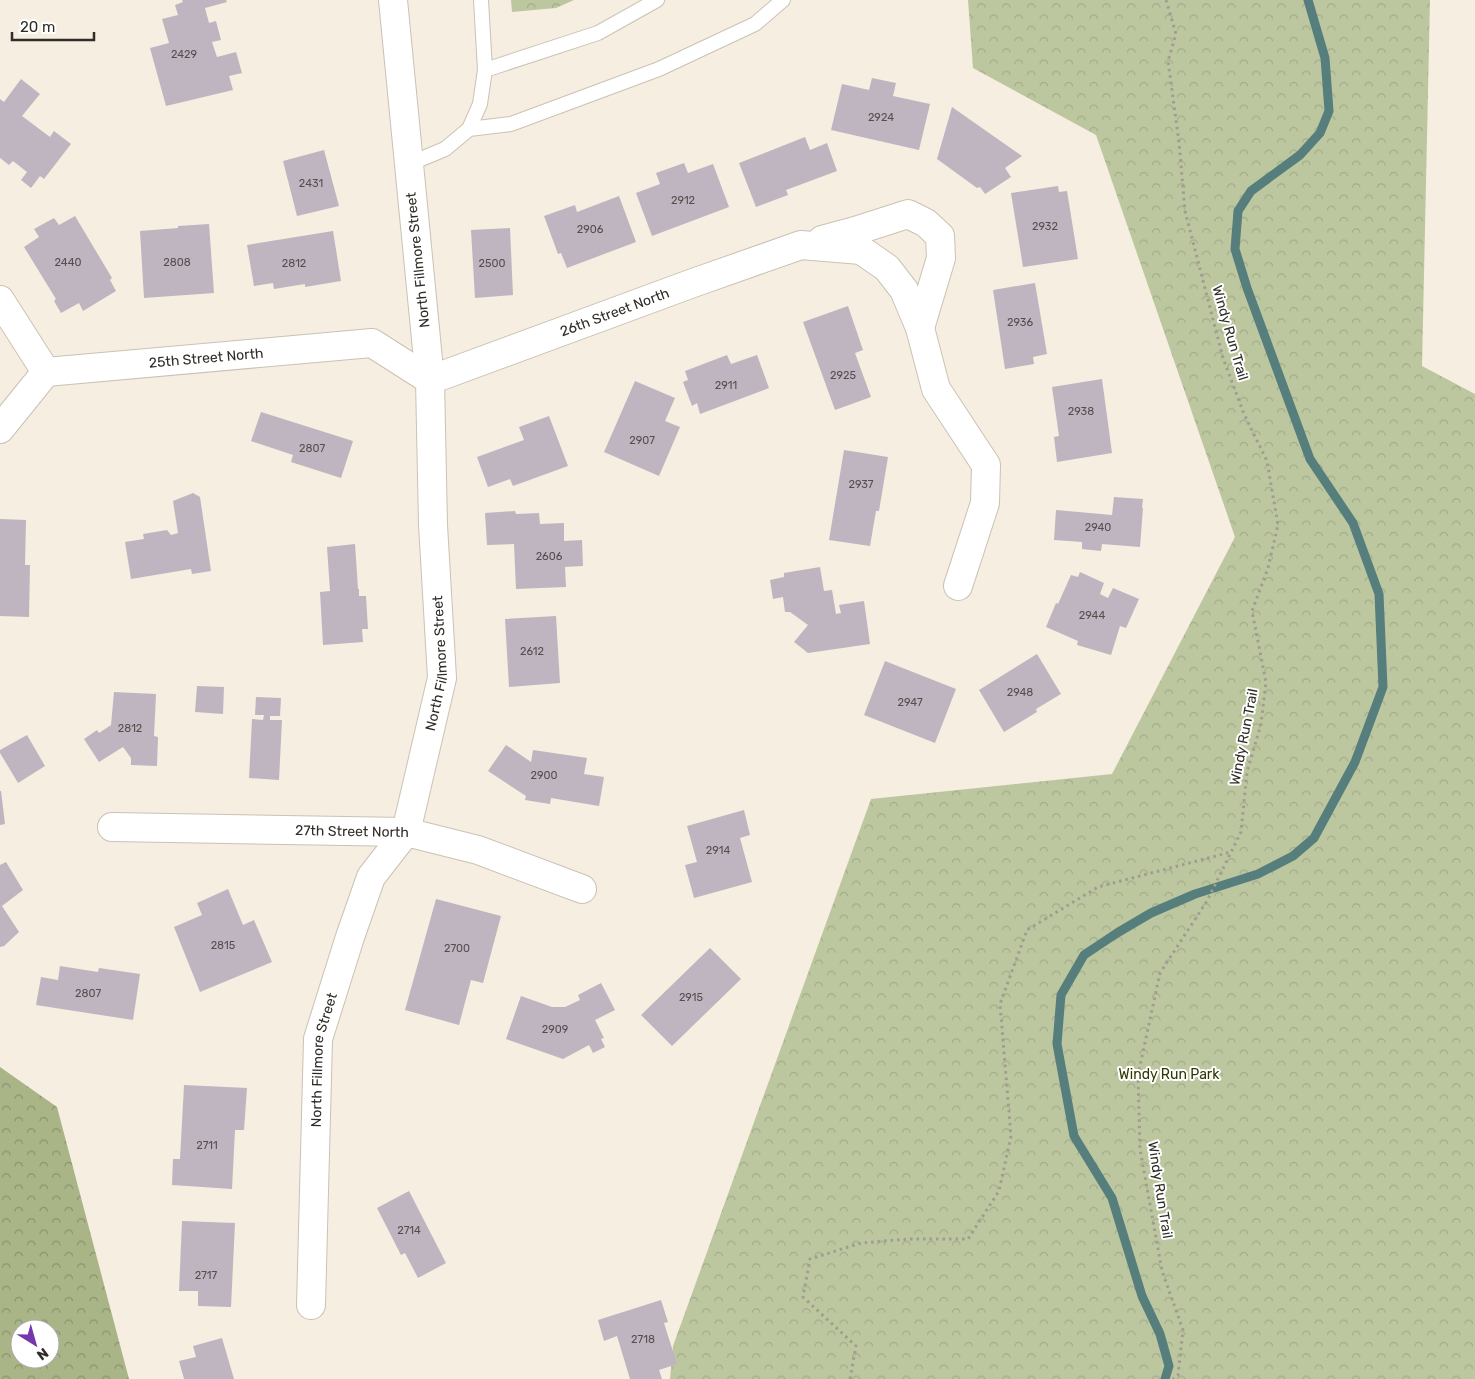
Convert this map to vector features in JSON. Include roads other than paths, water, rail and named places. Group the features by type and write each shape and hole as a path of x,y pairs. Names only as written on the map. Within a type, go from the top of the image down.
{"street":[{"name":"North Fillmore Street","path":"311,1305 318,1039 371,877 406,832 442,678 433,525 430,380 393,0"},
{"name":"26th Street North","path":"430,380 801,245 855,231 908,214 926,224 940,236 941,258 920,328"},
{"name":"26th Street North","path":"801,245 861,250 887,268 904,290 920,328 936,389 986,466 985,503 958,586"},
{"path":"0,300 46,372 0,429"},
{"name":"25th Street North","path":"46,372 372,343 430,380"},
{"name":"27th Street North","path":"112,827 406,832 478,850 582,888"}],"lane":[{"path":"409,164 445,150 469,129 480,104 485,70 481,0"},
{"path":"485,70 598,33 658,0"},
{"path":"469,129 511,124 659,69 754,24 783,0"}],"waterway":[{"path":"1165,1379 1169,1366 1160,1334 1142,1296 1112,1198 1074,1136 1057,1044 1061,995 1084,955 1117,933 1151,913 1195,894 1258,874 1293,856 1314,838 1355,762 1383,687 1379,594 1353,523 1310,459 1247,288 1235,249 1238,211 1251,191 1300,155 1320,133 1329,111 1325,58 1308,0"}],"park label":[{"name":"Windy Run Park","path":"1169,1074"}]}
